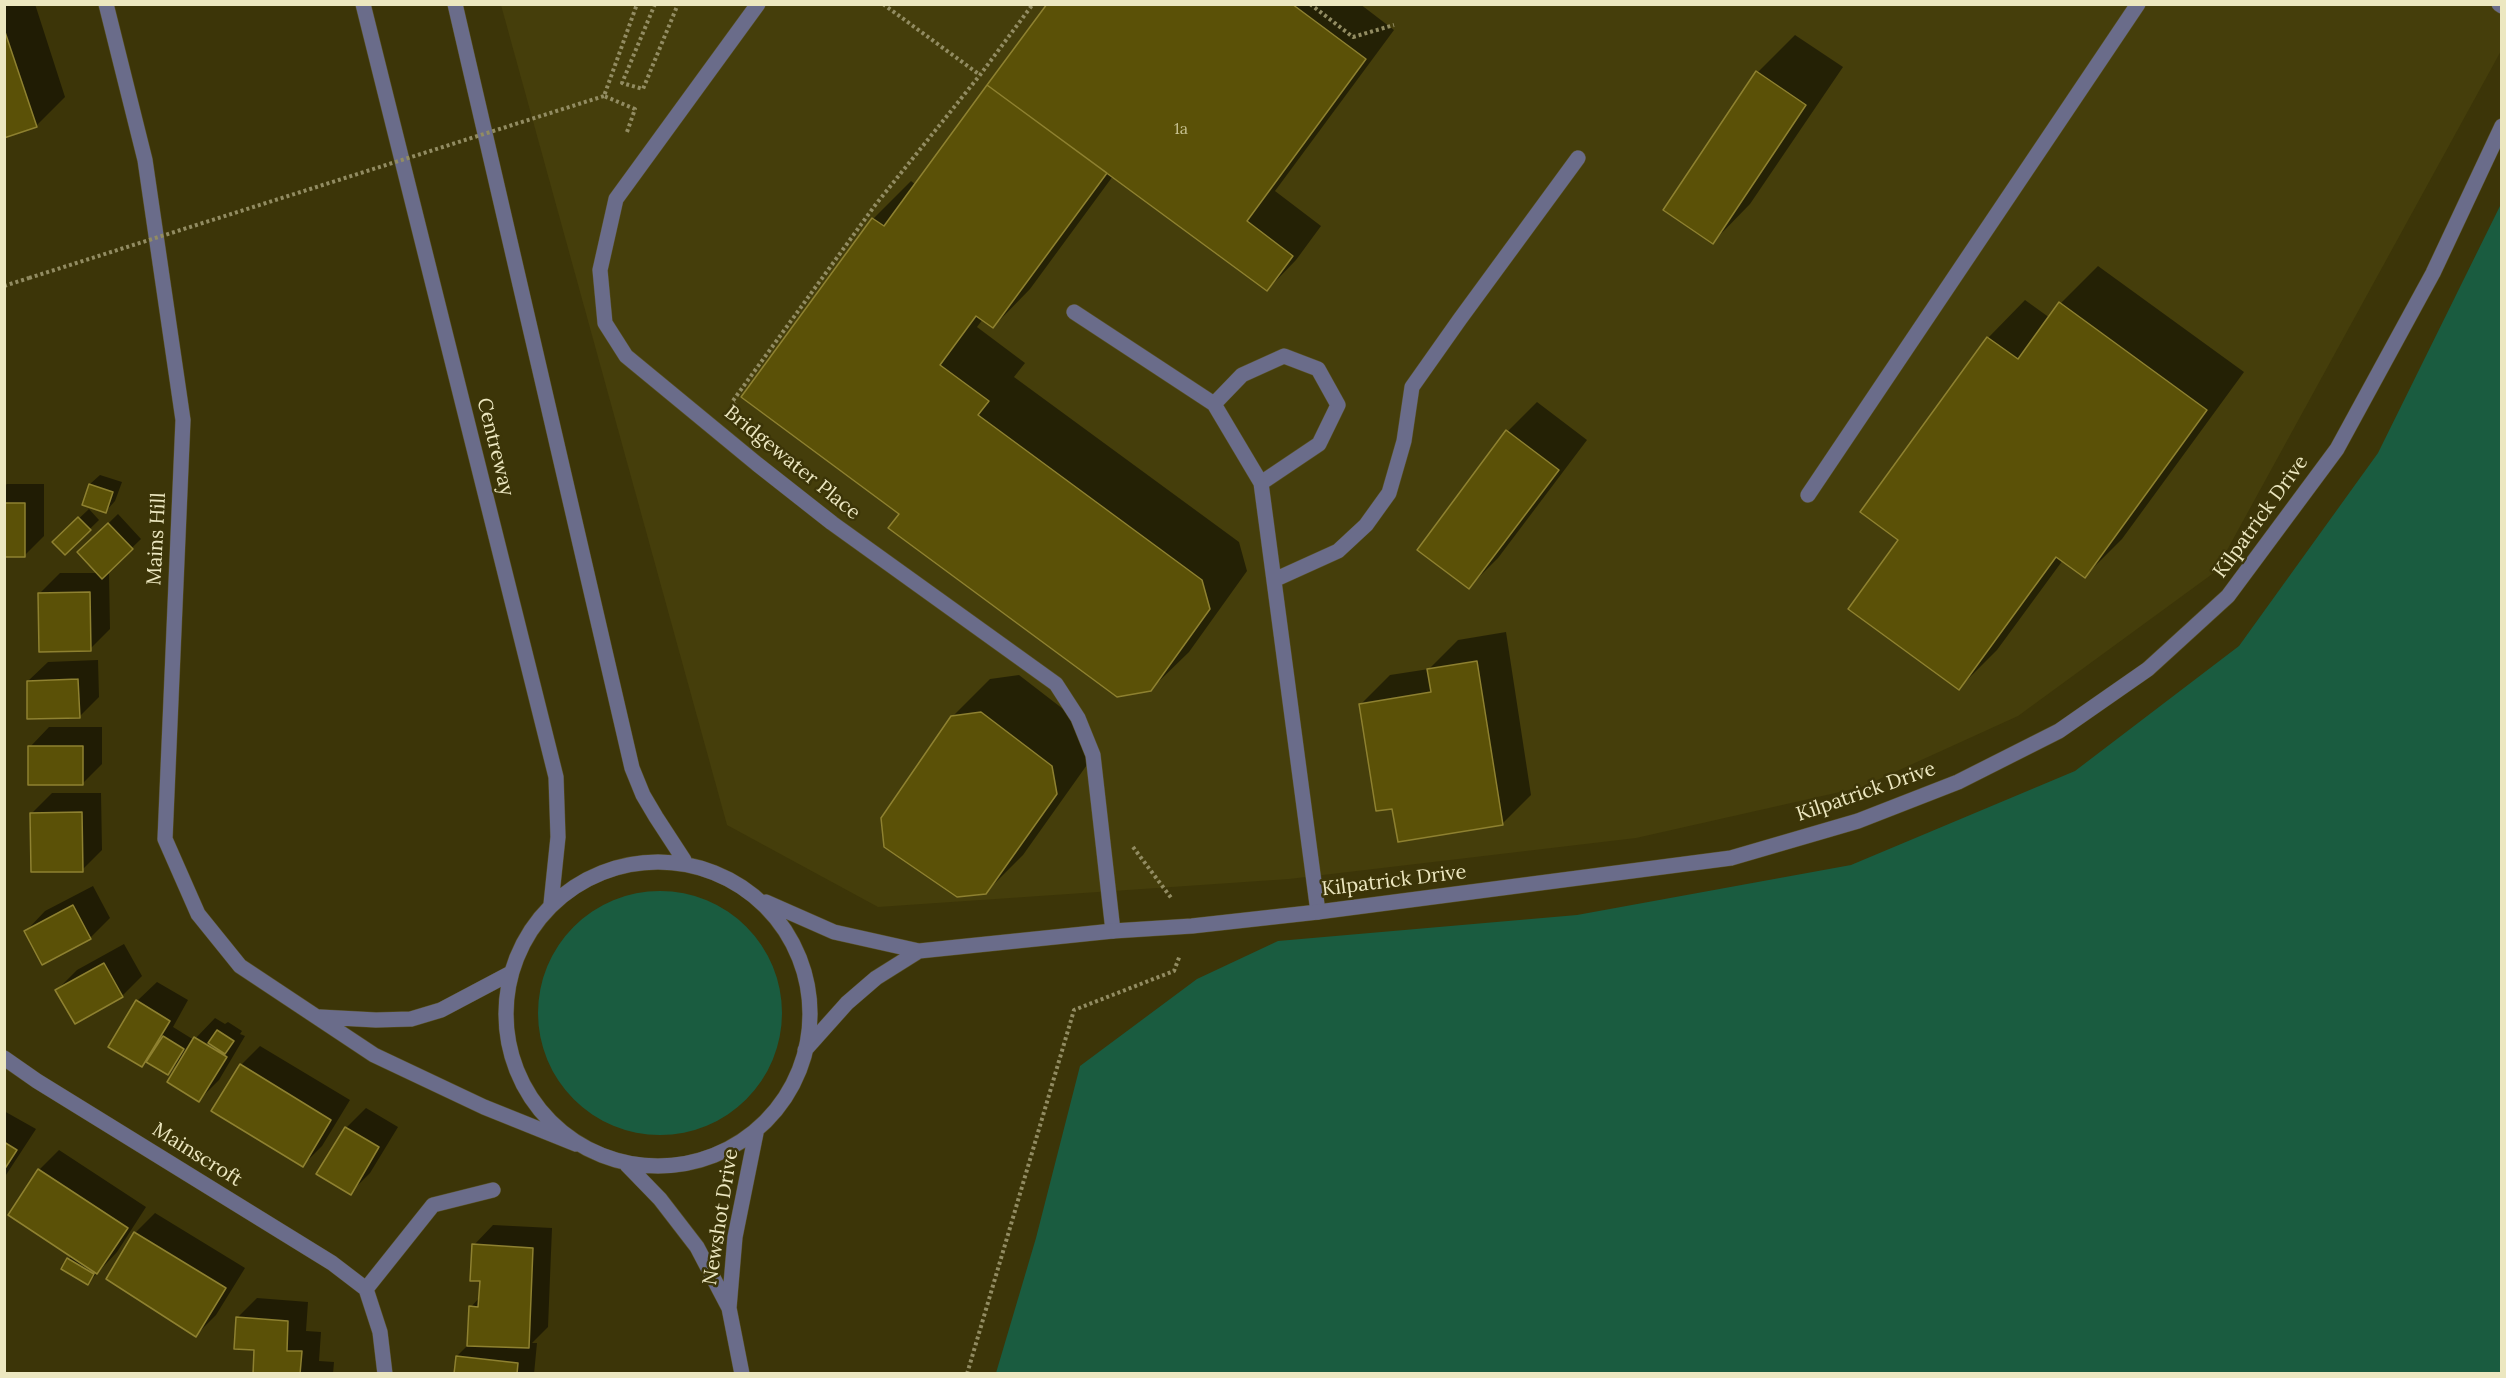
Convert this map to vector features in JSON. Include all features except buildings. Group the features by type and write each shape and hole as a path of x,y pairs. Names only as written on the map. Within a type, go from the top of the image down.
{"street":[{"name":"Mains Hill","path":"106,4 145,160 183,420 165,839 198,914 240,966 374,1055 456,1094 576,1144"},
{"name":"Centreway","path":"363,4 556,777 558,837 551,904"},
{"path":"455,4 632,768 647,802 684,860"},
{"name":"Bridgewater Place","path":"758,4 616,199 600,270 605,323 626,357 757,464 832,523 1056,684 1078,718 1094,755 1113,932"},
{"path":"1808,495 2138,4"},
{"name":"Kilpatrick Drive","path":"766,902 834,932 919,951 1192,926 1318,912 1731,858 1858,821 1958,782 2059,731 2148,669 2228,596 2330,458 2433,273 2502,126"},
{"path":"1274,580 1338,551 1366,525 1389,493 1404,441 1412,387 1578,158"},
{"path":"1074,312 1214,404 1261,483 1318,912"},
{"path":"1214,404 1242,375 1284,356 1318,369 1338,405 1319,444 1261,483"},
{"path":"684,860 715,871 745,886 766,902 791,945 802,973 809,1013 806,1050 785,1091 756,1133 734,1149 684,1164 659,1168 610,1161 576,1144 548,1119 525,1086 512,1050 506,1004 509,974 528,937 551,904 597,873 640,861 684,860"},
{"name":"Kilpatrick Drive","path":"806,1050 847,1003 876,978 919,951"},
{"path":"320,1017 411,1019 441,1010 509,974"},
{"name":"Mainscroft","path":"4,1058 37,1082 332,1263 366,1289"},
{"name":"Newshot Drive","path":"742,1374 729,1308 735,1237 756,1133"},
{"name":"Newshot Drive","path":"627,1165 660,1199 697,1247 729,1308"},
{"path":"385,1374 380,1332 366,1289 405,1243 433,1205 493,1190"}],"path":[{"path":"604,96 637,4"},
{"path":"655,4 622,83 643,90 678,4"},
{"path":"883,4 980,75"},
{"path":"724,436 744,412 732,402 876,204 980,75 1033,4"},
{"path":"1310,4 1353,37 1394,25"},
{"path":"4,286 604,96 635,109"},
{"path":"967,1374 1074,1010 1174,971 1192,926 1132,846"}],"shaded area":[{"path":"2501,4 2502,49 2215,572 2018,716 1862,787 1636,838 1289,879 878,907 727,825 501,5"}],"green space":[{"path":"2501,204 2501,1373 996,1373 1036,1238 1080,1066 1197,979 1278,941 1577,915 1851,865 2075,771 2239,646 2378,453"},
{"path":"660,891 684,893 707,900 728,912 746,927 761,945 773,966 780,989 782,1013 780,1037 773,1060 761,1081 746,1099 728,1114 707,1126 684,1133 660,1135 636,1133 613,1126 592,1114 574,1099 559,1081 547,1060 540,1037 538,1013 540,989 547,966 559,945 574,927 592,912 613,900 636,893"}]}
